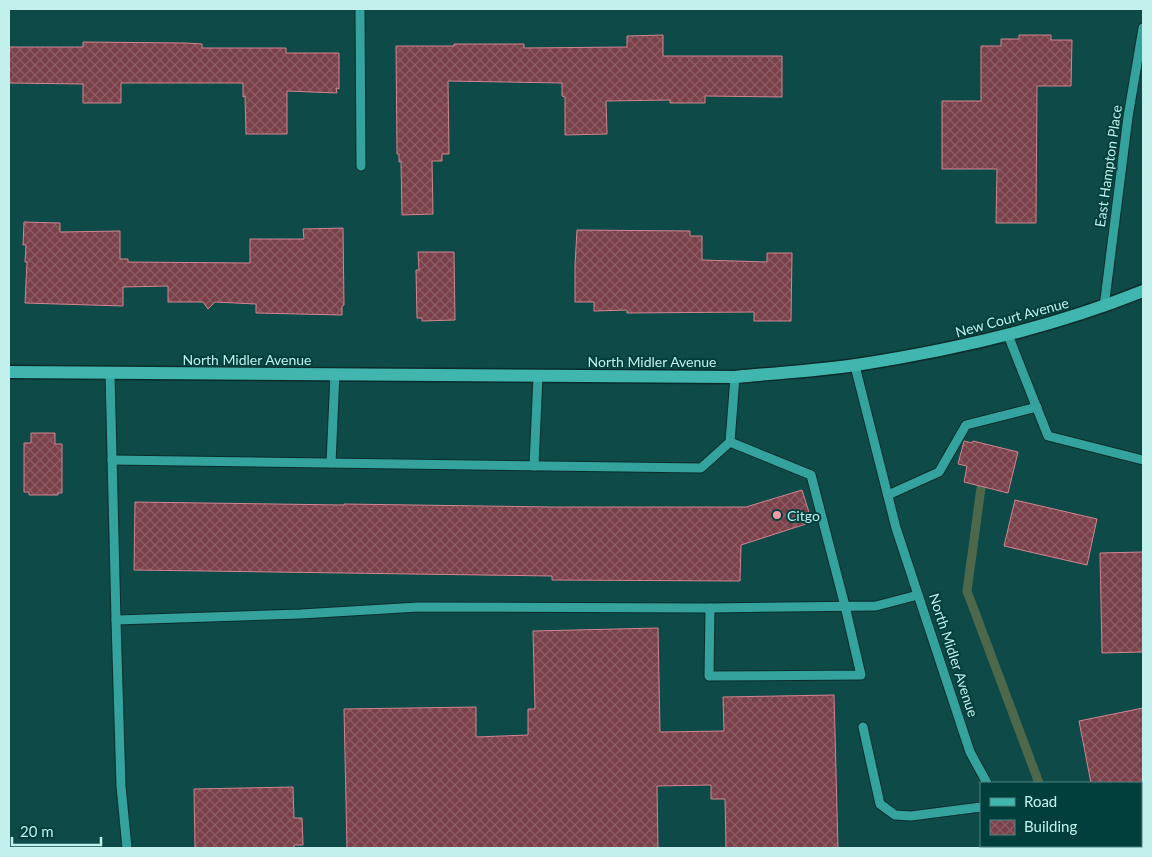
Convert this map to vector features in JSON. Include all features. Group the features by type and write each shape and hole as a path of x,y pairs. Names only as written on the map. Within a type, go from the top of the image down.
{"main road":[{"name":"New Court Avenue","path":"855,366 987,342 1104,307 1143,291"},
{"name":"North Midler Avenue","path":"9,372 735,377 855,366"}],"street":[{"path":"360,9 361,166"},
{"name":"East Hampton Place","path":"1104,307 1128,117 1143,28"},
{"path":"1008,336 1048,436 1143,460"},
{"name":"North Midler Avenue","path":"855,366 896,528 970,752 985,782"},
{"path":"110,373 121,786 127,848"},
{"path":"331,463 335,374"},
{"path":"534,466 538,376"},
{"path":"112,460 701,468 730,442 735,377"},
{"path":"888,495 939,472 966,425 1037,407"},
{"path":"710,608 709,676 861,675 811,475 730,442"},
{"path":"116,620 301,614 418,607 710,608 876,606 918,595"},
{"path":"863,727 880,804 895,814 911,816 980,807"}],"building":[{"path":"663,35 663,56 782,56 782,97 705,96 705,103 670,103 670,100 606,101 607,134 565,135 565,97 562,96 562,83 448,81 449,154 442,154 442,161 432,161 433,214 402,215 401,161 399,162 399,154 397,154 396,46 524,44 524,48 627,47 627,36"},
{"path":"1019,35 1051,35 1051,40 1072,40 1071,86 1037,86 1036,223 996,223 997,169 942,169 942,101 981,101 981,46 1001,46 1001,39 1019,39"},
{"path":"83,42 185,43 202,44 202,48 286,48 286,53 339,53 339,89 336,88 337,93 287,91 287,134 246,134 243,83 121,83 121,103 83,103 83,84 9,83 9,47 83,47"},
{"path":"24,222 60,223 60,232 120,231 120,259 128,259 128,262 250,263 250,239 304,239 303,229 343,228 344,305 342,306 342,315 256,313 256,304 215,302 208,309 203,302 168,302 168,286 123,287 123,306 25,303 27,262 25,262 26,245 23,245"},
{"path":"577,230 690,231 690,236 702,236 702,260 767,262 767,253 792,253 791,321 754,321 754,312 627,313 627,310 594,311 594,302 575,302"},
{"path":"418,252 454,252 455,320 422,321 422,318 417,318 416,270 419,270"},
{"path":"31,433 55,433 55,444 62,444 62,493 58,493 58,495 29,495 29,492 24,492 24,443 31,443"},
{"path":"964,441 972,443 973,441 1018,452 1008,493 964,482 967,466 958,464"},
{"path":"802,490 812,522 741,545 740,581 552,580 552,576 134,570 135,502 552,507 746,507"},
{"path":"1015,500 1097,519 1087,565 1004,546"},
{"path":"1143,552 1143,652 1102,653 1100,553"},
{"path":"658,628 660,732 724,731 723,697 834,695 838,848 726,848 725,799 711,799 711,785 657,786 658,848 347,848 344,709 476,707 476,737 528,735 528,709 535,709 533,631"},
{"path":"1143,708 1143,783 1091,782 1079,721"},
{"path":"293,787 294,818 302,818 303,845 294,845 294,848 195,848 194,789"}],"waterway":[{"path":"981,488 967,591 1039,782"}],"place":[{"name":"Citgo","path":"777,515"}]}
